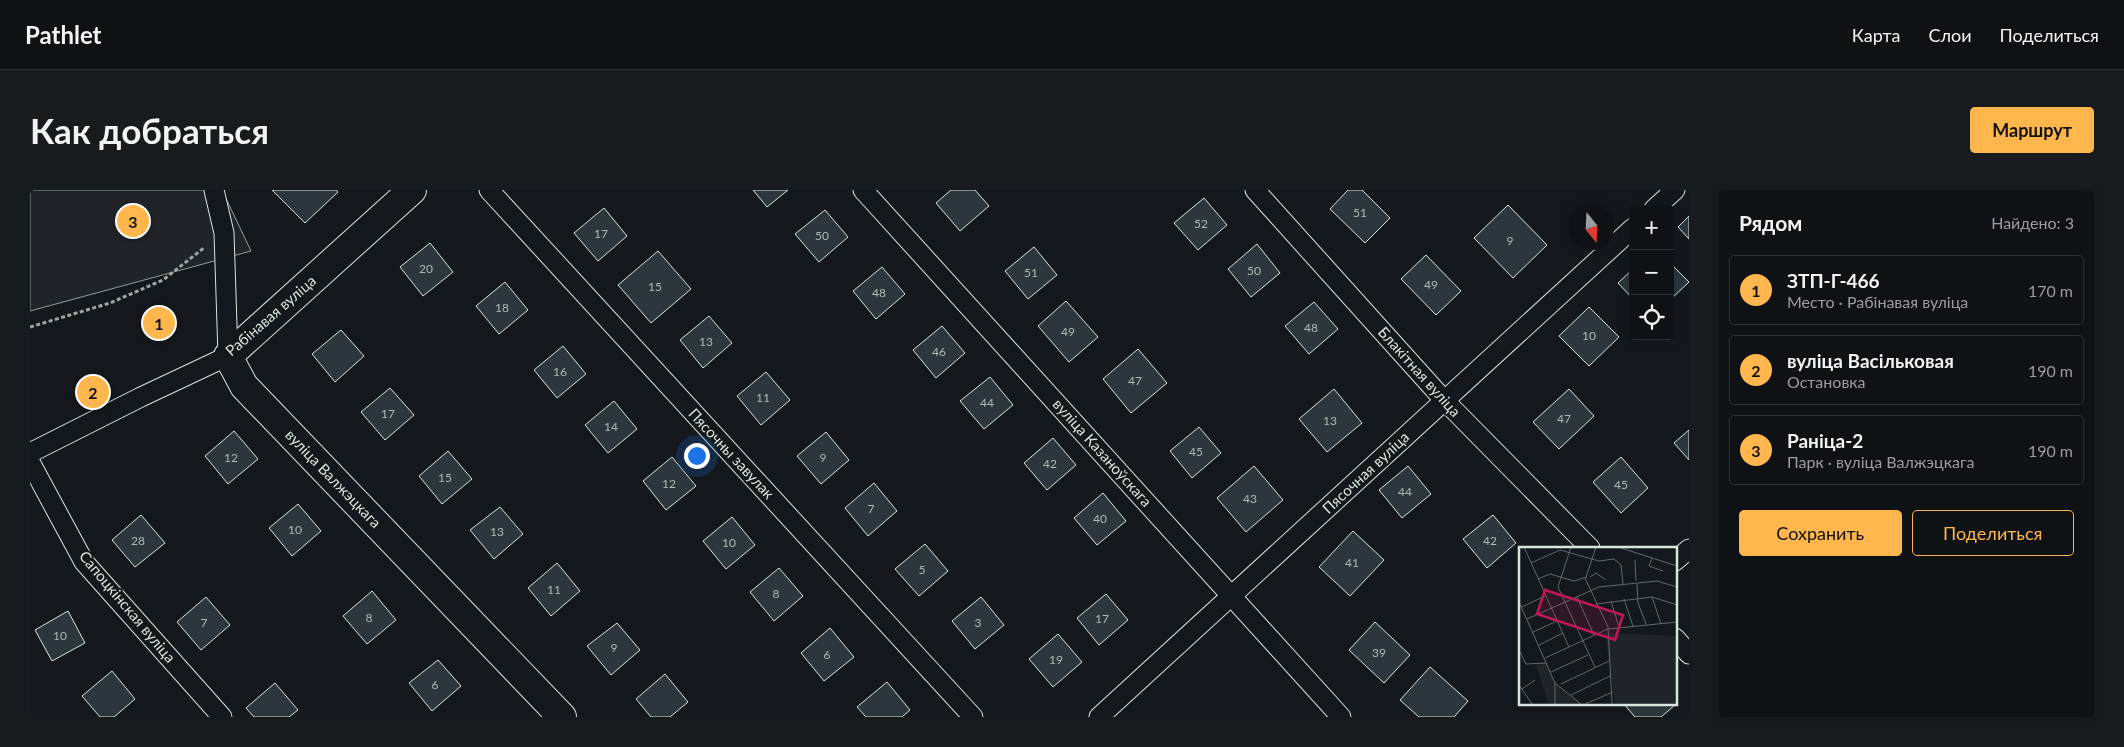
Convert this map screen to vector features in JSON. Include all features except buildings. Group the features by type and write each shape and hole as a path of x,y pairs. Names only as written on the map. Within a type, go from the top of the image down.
{"street":[{"name":"вуліца Валжэцкага","path":"214,190 224,233 228,356 244,386 562,717"},
{"name":"Рабінавая вуліца","path":"30,453 140,397 228,356 412,190"},
{"name":"Пясочны завулак","path":"489,190 973,717"},
{"name":"вуліца Казаноўскага","path":"862,190 1341,717"},
{"path":"1658,205 1675,190"},
{"name":"Блакітная вуліца","path":"1259,192 1444,400 1589,547"},
{"name":"Пясочная вуліца","path":"1099,717 1629,232"},
{"name":"Сапоцкінская вуліца","path":"30,462 84,562 222,717"},
{"path":"1676,560 1689,549"},
{"path":"1676,639 1689,654"}],"path":[{"path":"30,327 110,303 163,280 224,233"}],"shaded area":[{"path":"30,190 222,190 251,251 30,311"}],"place":[{"name":"Раніца-2","path":"133,221"},
{"name":"ЗТП-Г-466","path":"159,323"},
{"name":"вуліца Васільковая","path":"93,392"}]}
